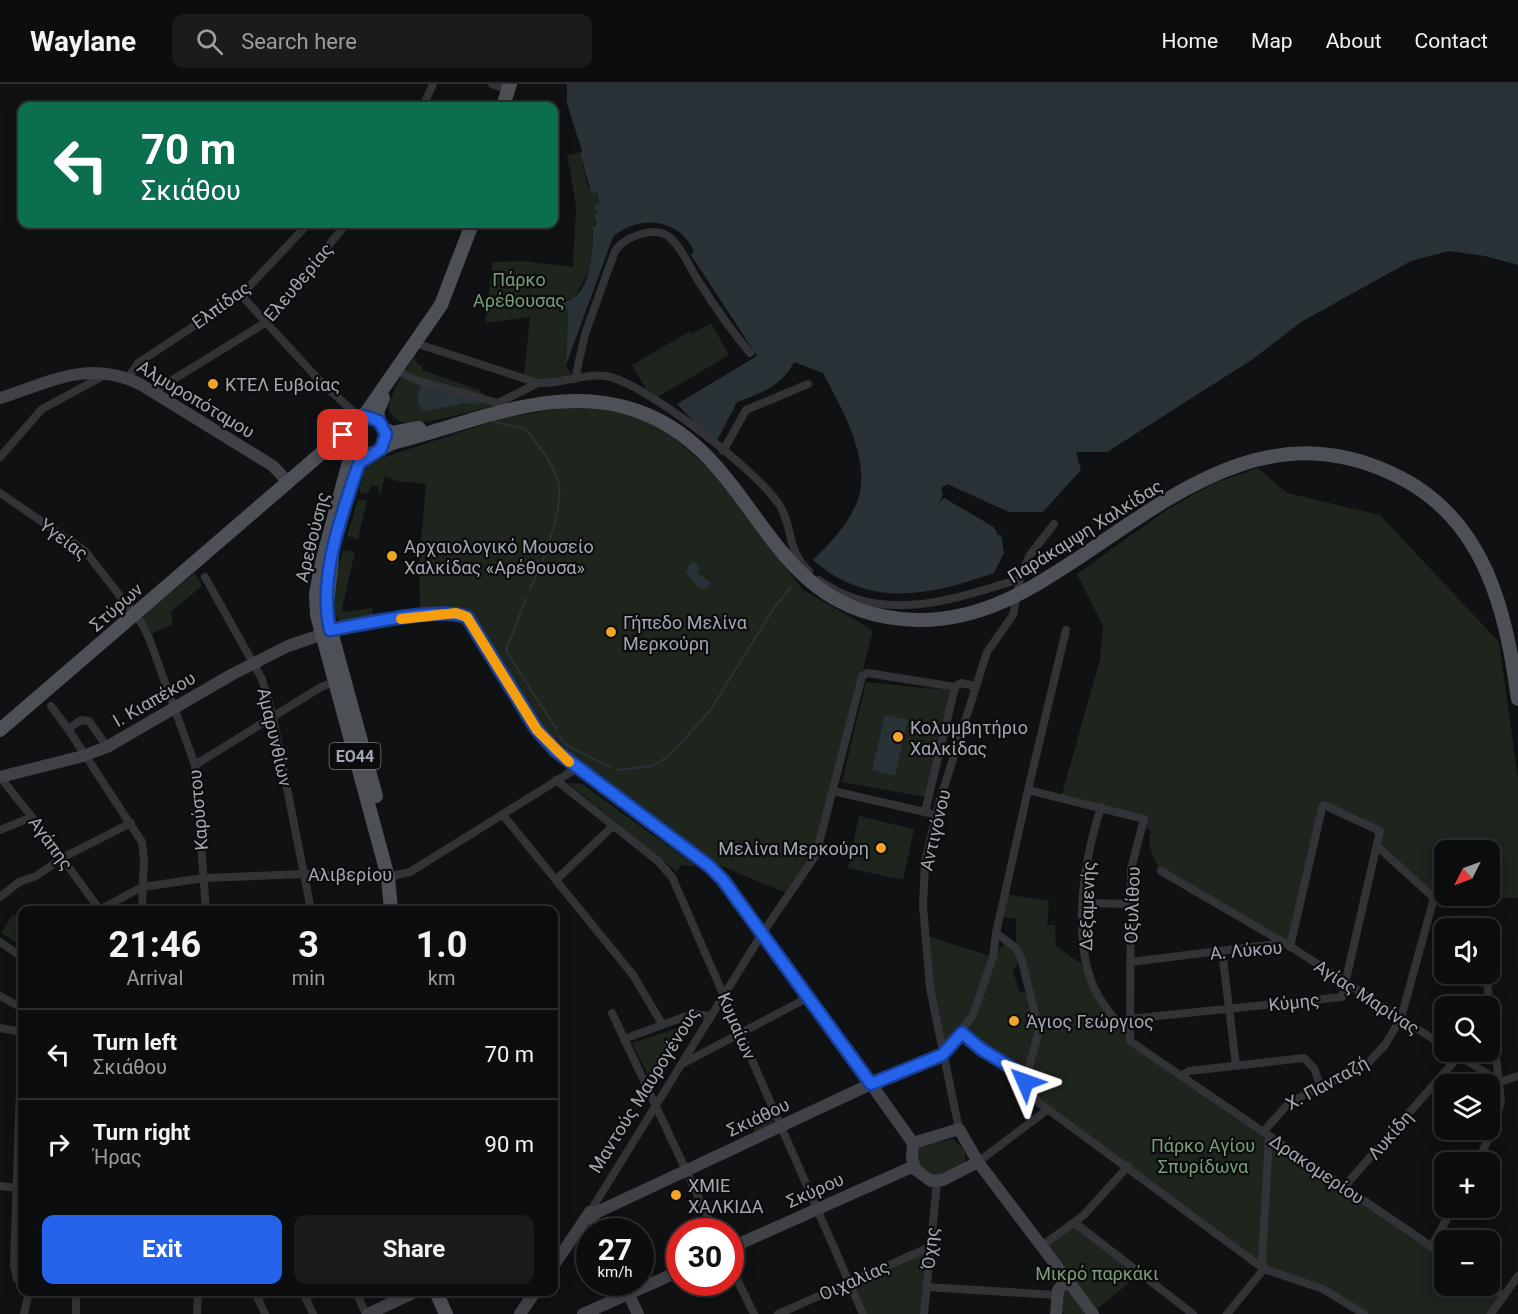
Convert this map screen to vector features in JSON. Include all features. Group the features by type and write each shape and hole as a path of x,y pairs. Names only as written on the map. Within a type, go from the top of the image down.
{"main road":[{"path":"504,102 509,87"},
{"path":"346,432 350,423 366,413 441,305 469,228"},
{"path":"351,449 367,456 381,449 385,440 377,412 394,372"},
{"name":"Παράκαμψη Χαλκίδας","path":"382,425 392,433 460,422 560,401 596,401 634,409 678,431 703,453 793,566 828,595 866,612 899,619 953,618 991,609 1040,583 1167,500 1241,464 1277,454 1296,452 1354,460 1390,472 1413,484 1450,514 1470,539 1488,570 1501,604 1510,644 1518,699"},
{"path":"359,417 369,416 382,425"},
{"name":"Παράκαμψη Χαλκίδας","path":"381,449 460,422"},
{"name":"ΕΟ44","path":"346,432 351,449"},
{"name":"Στύρων","path":"0,730 346,432"},
{"name":"Στύρων","path":"256,511 283,493 336,449 342,446 351,449"},
{"name":"Αρεθούσης","path":"351,449 318,583 316,605 393,876 399,906"},
{"name":"Αρεθούσης","path":"367,456 361,461 355,475 331,562 325,632 335,682 393,876 391,906"},
{"path":"438,1296 446,1314"},
{"path":"448,1296 456,1314"}],"street":[{"path":"425,102 433,84"},
{"path":"492,84 509,87"},
{"name":"Ελπίδας","path":"128,378 138,363 241,295 304,228"},
{"name":"Ελευθερίας","path":"153,392 265,323 343,228"},
{"path":"575,379 585,334 615,251 622,244 645,232 657,232 672,240 725,323 750,353"},
{"path":"241,295 325,386 359,417"},
{"path":"415,343 538,383"},
{"name":"Αλμυροπόταμου","path":"0,398 81,372 110,373 128,378 273,466 285,484"},
{"path":"394,372 498,404 538,383 599,375 622,381 665,406 745,469 780,506 791,548 801,563 821,581 847,595 874,602 931,604 1020,579"},
{"path":"0,458 42,409 110,373"},
{"path":"723,451 746,410 808,384"},
{"name":"Υγείας","path":"0,493 85,551 134,614"},
{"name":"Αντιγόνου","path":"959,1129 930,988 923,906 925,862 936,814 975,686 990,645 1013,615 1020,579 1030,555 1054,524"},
{"name":"Αμαρυνθίων","path":"205,577 255,663 273,717 310,906"},
{"path":"325,632 427,615 456,613 467,617 537,730 577,768 695,855 723,880 763,932 913,1143 911,1154 914,1166 922,1177 937,1182 978,1162 1047,1110"},
{"name":"Καρύστου","path":"134,614 149,638 195,765 206,906"},
{"path":"942,1055 962,1033 977,1006 993,957 996,933 1066,630"},
{"name":"Ι. Κιαπέκου","path":"0,777 83,756 107,747 255,663 325,632"},
{"name":"Μαντούς Μαυρογένους","path":"558,1259 590,1213 763,932 816,855 862,676 871,673 955,687"},
{"path":"195,765 321,687 335,682"},
{"path":"925,812 955,687 961,683 975,686"},
{"path":"51,706 68,729 83,756 131,823 144,852 142,906"},
{"path":"68,729 81,720 89,721 107,747"},
{"name":"Αλιβερίου","path":"106,906 142,887 205,878 304,874 393,876 424,864 577,768"},
{"name":"Αγάπης","path":"0,777 96,906"},
{"name":"Κυμαίων","path":"556,780 667,870 863,1314"},
{"name":"Οξυλίθου","path":"1028,790 1144,819 1131,869 1130,1041"},
{"path":"833,791 936,814"},
{"name":"Α. Λύκου","path":"1130,962 1288,945 1324,805 1380,831 1378,847"},
{"name":"Δεξαμενής","path":"1101,807 1086,864 1085,959 1089,977 1109,1012 1119,1023 1129,1023"},
{"path":"503,814 633,975 662,1024"},
{"path":"0,830 32,817"},
{"path":"0,897 19,882 36,876 62,858 131,823"},
{"path":"556,880 613,826"},
{"path":"1347,983 1378,847"},
{"name":"Χ. Πανταζή","path":"1266,1134 1282,1108 1320,1085 1367,1064 1385,1045 1401,1018 1434,898 1378,847"},
{"name":"Αγίας Μαρίνας","path":"1161,870 1288,945 1434,1039"},
{"path":"1084,903 1131,904"},
{"path":"996,933 1016,948 1021,957 1039,1030 1025,1076 1029,1092 1047,1110 1128,1166 1264,1269 1323,1289 1364,1314"},
{"path":"0,942 18,954"},
{"path":"1222,951 1236,1065"},
{"name":"Κύμης","path":"1129,1023 1342,997 1347,983"},
{"path":"1487,984 1499,1074"},
{"path":"0,996 18,1006"},
{"path":"681,1064 809,997"},
{"path":"612,1013 708,1218"},
{"path":"624,1039 692,1014 711,1016"},
{"path":"0,1028 18,1031"},
{"path":"962,1033 981,1049 1025,1076"},
{"name":"Δρακομερίου","path":"1130,1041 1434,1248"},
{"name":"Σκιάθου","path":"590,1213 871,1084 942,1055"},
{"path":"1181,1076 1189,1071 1304,1058 1314,1068 1320,1085"},
{"name":"Λυκίδη","path":"1344,1187 1449,1062"},
{"path":"1469,1062 1487,1074"},
{"path":"1500,1104 1500,1082 1518,1076"},
{"path":"913,1143 959,1129 978,1162 1043,1245 1090,1313"},
{"path":"1264,1269 1262,1260 1266,1134"},
{"name":"Σκύρου","path":"744,1242 914,1166"},
{"path":"1043,1245 1075,1223 1128,1166"},
{"name":"Όχης","path":"924,1314 937,1182"},
{"path":"0,1186 18,1188 14,1265 18,1276"},
{"path":"590,1213 592,1218"},
{"path":"1431,1246 1447,1218"},
{"path":"1075,1223 1193,1314"},
{"name":"Οιχαλίας","path":"778,1314 793,1311 930,1246"},
{"path":"1227,1314 1264,1269"},
{"path":"1491,1314 1518,1276"},
{"path":"1056,1314 1057,1295 1060,1286 1067,1279"},
{"path":"926,1287 1057,1295"},
{"path":"744,1293 754,1314"},
{"path":"1500,1293 1504,1296"},
{"path":"24,1314 28,1296"},
{"path":"76,1296 76,1314"},
{"path":"197,1314 198,1296"},
{"path":"257,1296 265,1314"},
{"path":"305,1296 313,1314"},
{"path":"358,1296 367,1314 406,1296"},
{"path":"520,1314 533,1296"},
{"path":"583,1314 613,1296"},
{"path":"630,1296 638,1314"}],"green space":[{"name":"Πάρκο Αρέθουσας","path":"580,153 588,187 597,193 599,212 593,226 591,267 575,297 545,309 566,308 568,312 566,365 572,376 543,380 524,376 530,317 485,323 493,262 523,261 573,267 576,206 567,155"},
{"path":"711,323 729,355 658,397 648,392 632,365 690,331 692,334"},
{"path":"414,357 422,366 422,370 479,390 495,406 423,422 399,421 388,407 395,388"},
{"path":"575,406 627,414 651,423 673,437 712,471 803,590 873,630 816,855 789,894 695,855 577,768 537,730 473,624 456,613 420,609 419,564 426,484 397,481 385,476 380,495 378,494 379,487 372,485 368,494 359,492 364,470 373,461 503,418"},
{"path":"1258,468 1287,493 1380,515 1499,642 1518,779 1518,898 1500,898 1500,840 1434,840 1434,898 1378,847 1381,835 1325,805 1290,947 1161,871 1151,851 1149,840 1151,830 1142,827 1144,819 1061,798 1100,659 1103,626 1077,574 1168,509 1212,484"},
{"path":"358,499 367,501 358,539 347,536"},
{"path":"343,550 355,552 342,609 344,612 373,608 372,617 340,621 334,615 336,578"},
{"path":"195,573 202,586 171,612 173,624 149,635 141,617"},
{"name":"Κολυμβητήριο Χαλκίδας","path":"866,682 955,691 925,797 842,782"},
{"path":"568,783 582,784 697,867 681,865 677,872"},
{"name":"Μελίνα Μερκούρη","path":"859,816 914,829 903,880 848,868"},
{"name":"Πάρκο Αγίου Σπυρίδωνα","path":"1005,894 1049,901 1047,925 1055,925 1056,946 1087,968 1118,1023 1128,1027 1128,1036 1434,1248 1434,1296 1500,1296 1500,1293 1504,1296 1491,1314 1364,1314 1323,1289 1264,1269 1047,1110 1025,1076 962,1033 942,1055 925,935 993,957 1002,946 1008,944 1016,948 1016,919 1000,917","holes":["1021,958 1030,994 1019,991 1013,970"]},
{"path":"13,914 18,917 18,944 1,933"},
{"path":"686,1025 689,1028 654,1082 651,1081 632,1043"},
{"path":"769,1111 774,1124 755,1133 749,1120"},
{"path":"953,1139 965,1151 965,1163 940,1177 920,1172 916,1146"},
{"name":"Μικρό παρκάκι","path":"1075,1223 1141,1273 1092,1313 1090,1310 1085,1314 1064,1314 1056,1305 1067,1279 1043,1245"},
{"path":"930,1247 924,1314 863,1314 849,1283"}],"shaded area":[{"path":"567,84 1518,84 1518,265 1485,256 1449,251 1411,261 1301,322 1253,359 1107,452 1076,452 1081,470 1043,512 1009,512 947,484 941,488 943,495 939,503 944,498 994,527 998,535 1001,535 1004,553 994,573 924,592 901,594 879,592 857,586 835,576 813,560 844,526 857,502 861,486 861,470 853,435 823,373 794,362 777,383 737,402 718,439 711,440 677,404 757,356 691,255 694,251 679,232 657,223 646,223 634,225 613,237 566,365 568,312 566,308 542,309 573,298 584,284 590,265 593,226 596,225 595,215 599,212 595,210 595,205 599,202 597,193 591,192 580,153 582,151 567,104"},
{"path":"421,385 478,401 481,405 466,403 425,411 421,409 417,399"},
{"path":"694,561 700,568 697,572 711,583 705,589 699,588 687,574 688,566"},
{"path":"885,715 908,720 895,776 872,770"}],"waterway":[{"path":"495,422 525,429 544,453 558,480 560,491 556,519 546,552 530,589"},
{"path":"617,770 652,766 669,756 709,712 774,608 791,587"},
{"path":"526,598 506,651 557,730"},
{"path":"559,736 566,745 611,768"}],"slow traffic":[{"path":"401,619 456,613 467,617 537,730 569,762"}],"place":[{"name":"ΚΤΕΛ Ευβοίας","path":"213,384"},
{"name":"Αρχαιολογικό Μουσείο Χαλκίδας «Αρέθουσα»","path":"392,556"},
{"name":"Γήπεδο Μελίνα Μερκούρη","path":"611,632"},
{"name":"Κολυμβητήριο Χαλκίδας","path":"898,737"},
{"name":"Μελίνα Μερκούρη","path":"881,848"},
{"name":"Άγιος Γεώργιος","path":"1014,1021"},
{"name":"ΧΜΙΕ ΧΑΛΚΙΔΑ","path":"676,1195"}],"route":[{"path":"343,435 350,423 364,416 379,421 386,434 381,449 365,457 359,463 349,496 331,562 326,594 326,613 330,630 427,615 456,613 467,617 537,730 556,751 709,866 723,880 763,932 871,1084 942,1055 962,1033 981,1049 1025,1076 1025,1082"}]}
